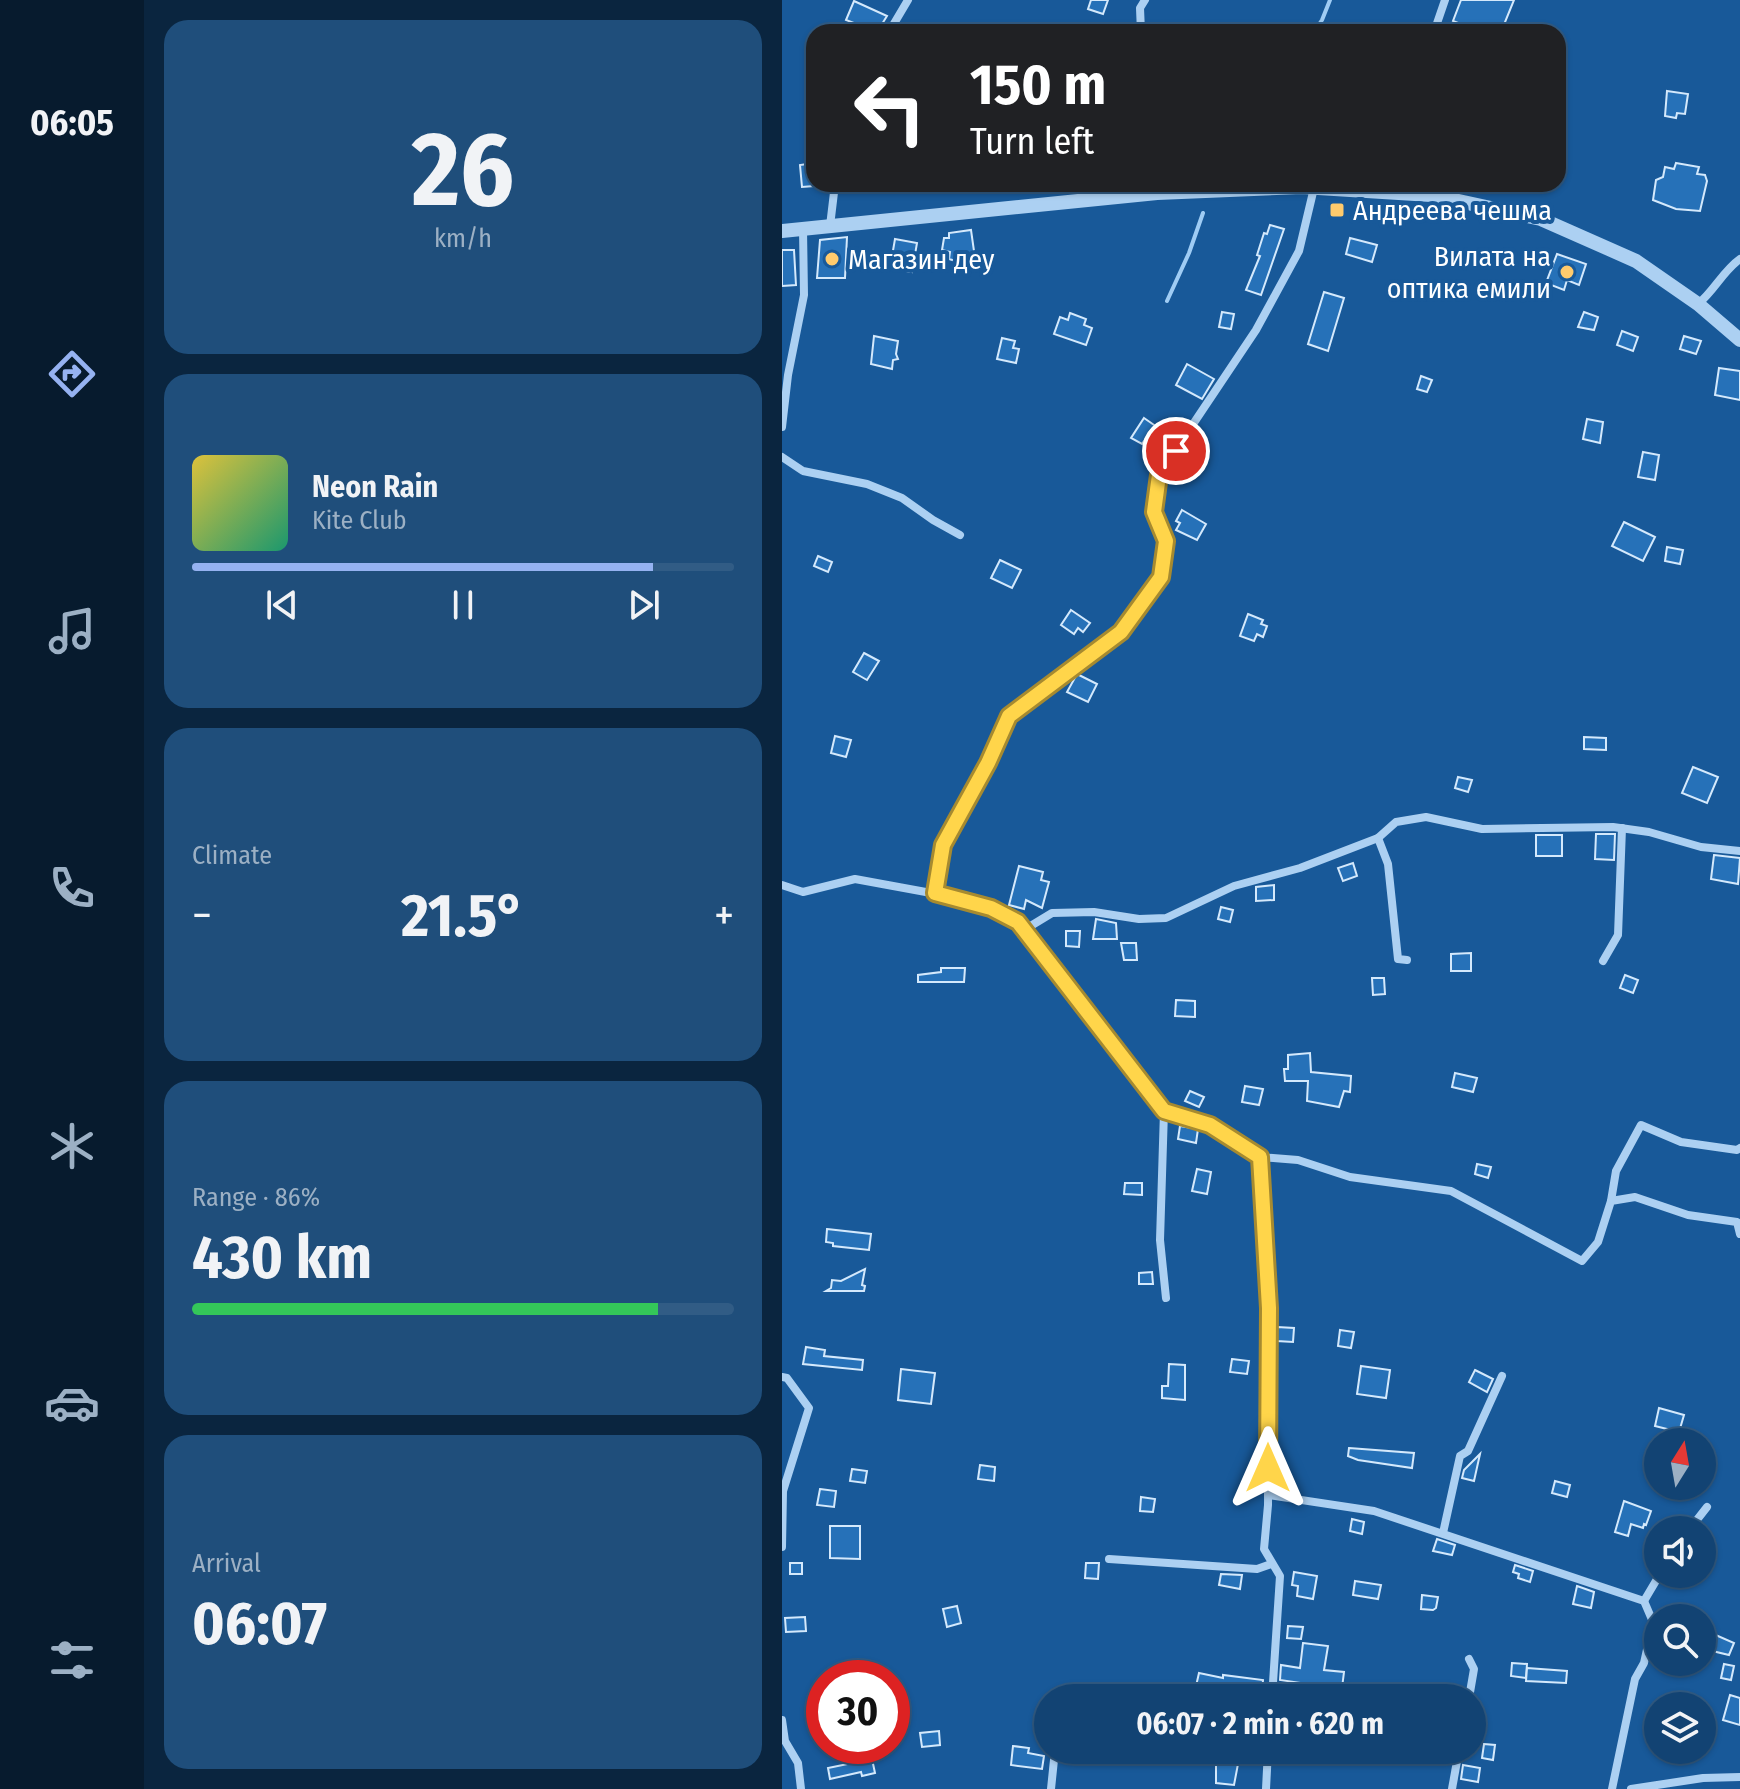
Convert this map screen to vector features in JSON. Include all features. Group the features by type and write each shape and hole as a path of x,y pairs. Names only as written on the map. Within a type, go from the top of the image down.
{"street":[{"path":"894,24 908,0"},
{"path":"1141,24 1140,8 1145,0"},
{"path":"1437,24 1445,0"},
{"path":"830,226 834,192"},
{"path":"782,231 1122,192"},
{"path":"935,893 943,845 988,763 1009,716 1121,632 1161,577 1166,541 1154,512 1159,475 1256,330 1299,251 1313,192"},
{"path":"1408,192 1541,219 1636,261 1698,304 1740,340"},
{"path":"782,427 788,375 804,295 803,229"},
{"path":"1698,304 1710,294 1729,267 1740,259"},
{"path":"782,457 803,471 867,484 902,498 960,535"},
{"path":"1024,930 1052,913 1094,912 1139,919 1166,918 1234,886 1300,868 1378,838 1396,822 1426,817 1482,829 1622,828 1701,847 1740,851"},
{"path":"1603,961 1618,935 1622,828"},
{"path":"1378,838 1388,864 1398,959 1407,960"},
{"path":"782,885 803,892 855,879 935,893 991,908 1018,922 1164,1111 1210,1125 1260,1157 1298,1160 1350,1177 1451,1191 1582,1261 1598,1242 1611,1201 1616,1171 1641,1125 1681,1142 1740,1148"},
{"path":"1164,1111 1160,1240 1166,1298"},
{"path":"1260,1157 1269,1308 1268,1495 1264,1549 1280,1576 1273,1684"},
{"path":"1611,1201 1635,1197 1688,1215 1737,1222 1740,1234"},
{"path":"1443,1533 1460,1456 1468,1451 1502,1376"},
{"path":"782,1377 787,1378 809,1408 783,1491 782,1547"},
{"path":"1268,1495 1374,1511 1644,1601 1653,1622 1644,1663 1635,1679 1612,1789"},
{"path":"1700,1516 1707,1507"},
{"path":"1109,1559 1257,1569 1271,1564"},
{"path":"1644,1601 1652,1588"},
{"path":"1469,1659 1474,1669 1471,1684"},
{"path":"782,1720 785,1741 798,1763 801,1789"},
{"path":"1051,1789 1054,1764"},
{"path":"1266,1789 1267,1764"},
{"path":"1452,1789 1456,1764"},
{"path":"1631,1789 1703,1778 1740,1777"}],"building":[{"path":"1091,0 1108,0 1103,14 1088,9"},
{"path":"1461,0 1514,0 1504,24 1461,24 1453,21"},
{"path":"854,1 887,16 882,24 856,24 846,20"},
{"path":"1667,91 1688,94 1685,114 1677,113 1676,118 1665,116"},
{"path":"1676,163 1699,167 1697,174 1705,175 1707,181 1700,211 1676,209 1653,200 1656,180 1663,177 1665,167 1674,169"},
{"path":"806,164 806,187 802,187 800,165"},
{"path":"1270,225 1284,229 1261,295 1246,290 1260,256 1257,255 1264,233 1267,234"},
{"path":"971,230 974,251 972,266 949,259 950,252 942,250 944,238 949,238 949,233"},
{"name":"Магазин деу","path":"847,237 845,278 817,278 820,240"},
{"path":"1350,238 1377,245 1372,262 1346,254"},
{"path":"895,239 917,243 912,272 890,268"},
{"path":"782,250 794,250 796,285 782,286"},
{"name":"Вилата на оптика емили","path":"1557,254 1586,264 1579,285 1567,280 1564,290 1546,283"},
{"path":"1324,292 1344,298 1328,351 1308,344"},
{"path":"1222,312 1234,314 1231,329 1219,327"},
{"path":"1584,312 1598,317 1594,330 1578,327"},
{"path":"1070,313 1086,319 1084,325 1092,328 1086,345 1054,334 1060,317 1068,320"},
{"path":"1622,331 1638,337 1633,351 1617,345"},
{"path":"874,336 898,341 898,359 893,360 892,369 871,364"},
{"path":"1684,336 1701,341 1696,354 1680,349"},
{"path":"1002,338 1015,341 1013,348 1019,349 1016,363 997,359"},
{"path":"1187,364 1214,379 1202,399 1176,385"},
{"path":"1719,368 1740,371 1740,400 1715,395"},
{"path":"1421,376 1432,380 1427,392 1417,389"},
{"path":"1144,418 1167,434 1159,446 1146,438 1142,444 1131,438"},
{"path":"1587,419 1603,422 1600,443 1583,439"},
{"path":"1643,452 1659,455 1655,480 1638,477"},
{"path":"1182,510 1206,524 1197,540 1176,530 1180,523 1176,521"},
{"path":"1624,522 1655,537 1643,561 1612,546"},
{"path":"1667,547 1683,550 1680,564 1665,561"},
{"path":"818,556 832,562 828,572 814,566"},
{"path":"1000,560 1021,570 1012,588 991,578"},
{"path":"1071,610 1090,623 1083,632 1078,628 1074,634 1061,625"},
{"path":"1248,614 1263,620 1261,624 1267,626 1263,637 1257,634 1254,641 1240,636"},
{"path":"864,653 879,661 867,680 853,672"},
{"path":"1077,674 1097,684 1088,702 1067,692"},
{"path":"835,736 851,740 846,757 831,753"},
{"path":"1584,737 1606,738 1606,750 1584,749"},
{"path":"1693,767 1718,777 1707,803 1682,793"},
{"path":"1458,777 1472,780 1468,792 1455,788"},
{"path":"1596,834 1615,834 1614,860 1595,859"},
{"path":"1536,835 1562,835 1562,856 1536,856"},
{"path":"1714,855 1740,858 1738,884 1711,879"},
{"path":"1353,863 1357,876 1343,881 1338,868"},
{"path":"1019,866 1043,872 1041,880 1049,882 1042,908 1026,900 1024,909 1009,905"},
{"path":"1274,885 1274,900 1256,901 1256,887"},
{"path":"1221,907 1233,910 1230,922 1218,919"},
{"path":"1096,919 1116,923 1117,939 1093,939"},
{"path":"1066,931 1080,931 1079,947 1066,946"},
{"path":"1121,943 1136,943 1137,960 1124,960"},
{"path":"1471,953 1471,971 1451,971 1451,954"},
{"path":"941,968 965,968 964,982 918,982 918,975 941,972"},
{"path":"1625,975 1638,980 1633,993 1620,988"},
{"path":"1372,978 1384,978 1385,994 1373,995"},
{"path":"1176,1000 1195,1001 1195,1017 1175,1016"},
{"path":"1310,1053 1311,1072 1351,1076 1350,1092 1344,1091 1339,1107 1307,1101 1308,1081 1285,1081 1288,1055"},
{"path":"1455,1073 1477,1078 1473,1092 1452,1087"},
{"path":"1245,1086 1263,1089 1259,1105 1242,1102"},
{"path":"1190,1091 1204,1097 1199,1107 1185,1101"},
{"path":"1180,1126 1198,1129 1196,1143 1178,1139"},
{"path":"1477,1164 1491,1167 1488,1178 1475,1174"},
{"path":"1197,1169 1211,1172 1207,1194 1192,1191"},
{"path":"1125,1183 1142,1183 1142,1195 1124,1194"},
{"path":"827,1229 871,1234 869,1250 833,1246 833,1243 826,1242"},
{"path":"865,1269 864,1291 826,1291 831,1288 832,1280 841,1281"},
{"path":"1152,1272 1153,1284 1139,1284 1139,1273"},
{"path":"1277,1327 1294,1328 1293,1342 1277,1341"},
{"path":"1340,1330 1354,1332 1351,1348 1338,1346"},
{"path":"806,1347 825,1350 824,1356 863,1360 862,1370 803,1364"},
{"path":"1232,1359 1249,1361 1247,1374 1230,1372"},
{"path":"1169,1364 1185,1365 1185,1400 1162,1398 1162,1386 1168,1386"},
{"path":"1361,1366 1390,1370 1386,1398 1357,1394"},
{"path":"901,1369 935,1373 931,1404 898,1400"},
{"path":"1475,1370 1493,1379 1487,1392 1469,1382"},
{"path":"1659,1408 1684,1415 1680,1428 1655,1426"},
{"path":"1349,1448 1414,1453 1412,1468 1358,1460 1348,1456"},
{"path":"1480,1454 1474,1481 1462,1478 1464,1470"},
{"path":"980,1465 995,1467 994,1481 978,1479"},
{"path":"852,1469 867,1471 865,1483 850,1481"},
{"path":"1555,1481 1570,1485 1567,1497 1552,1493"},
{"path":"820,1489 836,1491 834,1507 817,1505"},
{"path":"1141,1497 1155,1499 1153,1512 1140,1511"},
{"path":"1624,1501 1651,1511 1649,1516 1644,1516 1643,1528 1631,1524 1628,1536 1615,1532"},
{"path":"1352,1519 1364,1522 1362,1534 1350,1531"},
{"path":"830,1526 860,1526 860,1559 830,1558"},
{"path":"1437,1539 1455,1545 1452,1555 1433,1551"},
{"path":"790,1563 802,1563 802,1574 790,1574"},
{"path":"1086,1563 1099,1563 1098,1579 1085,1578"},
{"path":"1515,1565 1533,1571 1530,1582 1518,1578 1519,1574 1513,1572"},
{"path":"1294,1572 1317,1576 1313,1599 1297,1596 1298,1586 1292,1585"},
{"path":"1221,1574 1242,1575 1240,1589 1219,1585"},
{"path":"1355,1581 1381,1585 1378,1599 1353,1595"},
{"path":"1577,1586 1594,1592 1591,1608 1573,1604"},
{"path":"1422,1595 1438,1597 1436,1608 1421,1609"},
{"path":"957,1606 961,1623 947,1627 943,1609"},
{"path":"805,1617 806,1631 786,1632 785,1618"},
{"path":"1288,1626 1303,1627 1301,1639 1287,1638"},
{"path":"1716,1635 1734,1643 1729,1655 1716,1652"},
{"path":"1303,1643 1328,1646 1324,1670 1344,1672 1342,1684 1280,1680 1281,1665 1300,1668"},
{"path":"1512,1663 1527,1664 1526,1678 1511,1676"},
{"path":"1724,1664 1734,1666 1731,1680 1721,1678"},
{"path":"1527,1668 1567,1671 1566,1683 1526,1681"},
{"path":"1199,1673 1263,1680 1263,1684 1196,1684"},
{"path":"1730,1695 1740,1698 1740,1725 1723,1720"},
{"path":"939,1731 940,1745 922,1747 920,1733"},
{"path":"1486,1744 1495,1745 1493,1760 1486,1759"},
{"path":"1013,1746 1029,1748 1028,1753 1034,1754 1034,1764 1043,1764 1042,1769 1011,1765"},
{"path":"873,1764 875,1773 862,1776 861,1772 830,1779 828,1768"},
{"path":"1216,1764 1238,1764 1234,1785 1216,1783"},
{"path":"1463,1765 1480,1768 1478,1782 1461,1779"}],"waterway":[{"path":"1319,24 1330,0"},
{"path":"1167,301 1203,213"}],"place":[{"name":"Андреева чешма","path":"1337,210"},
{"name":"Магазин деу","path":"832,259"},
{"name":"Вилата на оптика емили","path":"1567,272"}],"route":[{"path":"1176,451 1159,475 1154,512 1166,541 1161,577 1121,632 1009,716 988,763 943,845 935,893 991,908 1018,922 1164,1111 1210,1125 1260,1157 1269,1308 1268,1468"}]}
